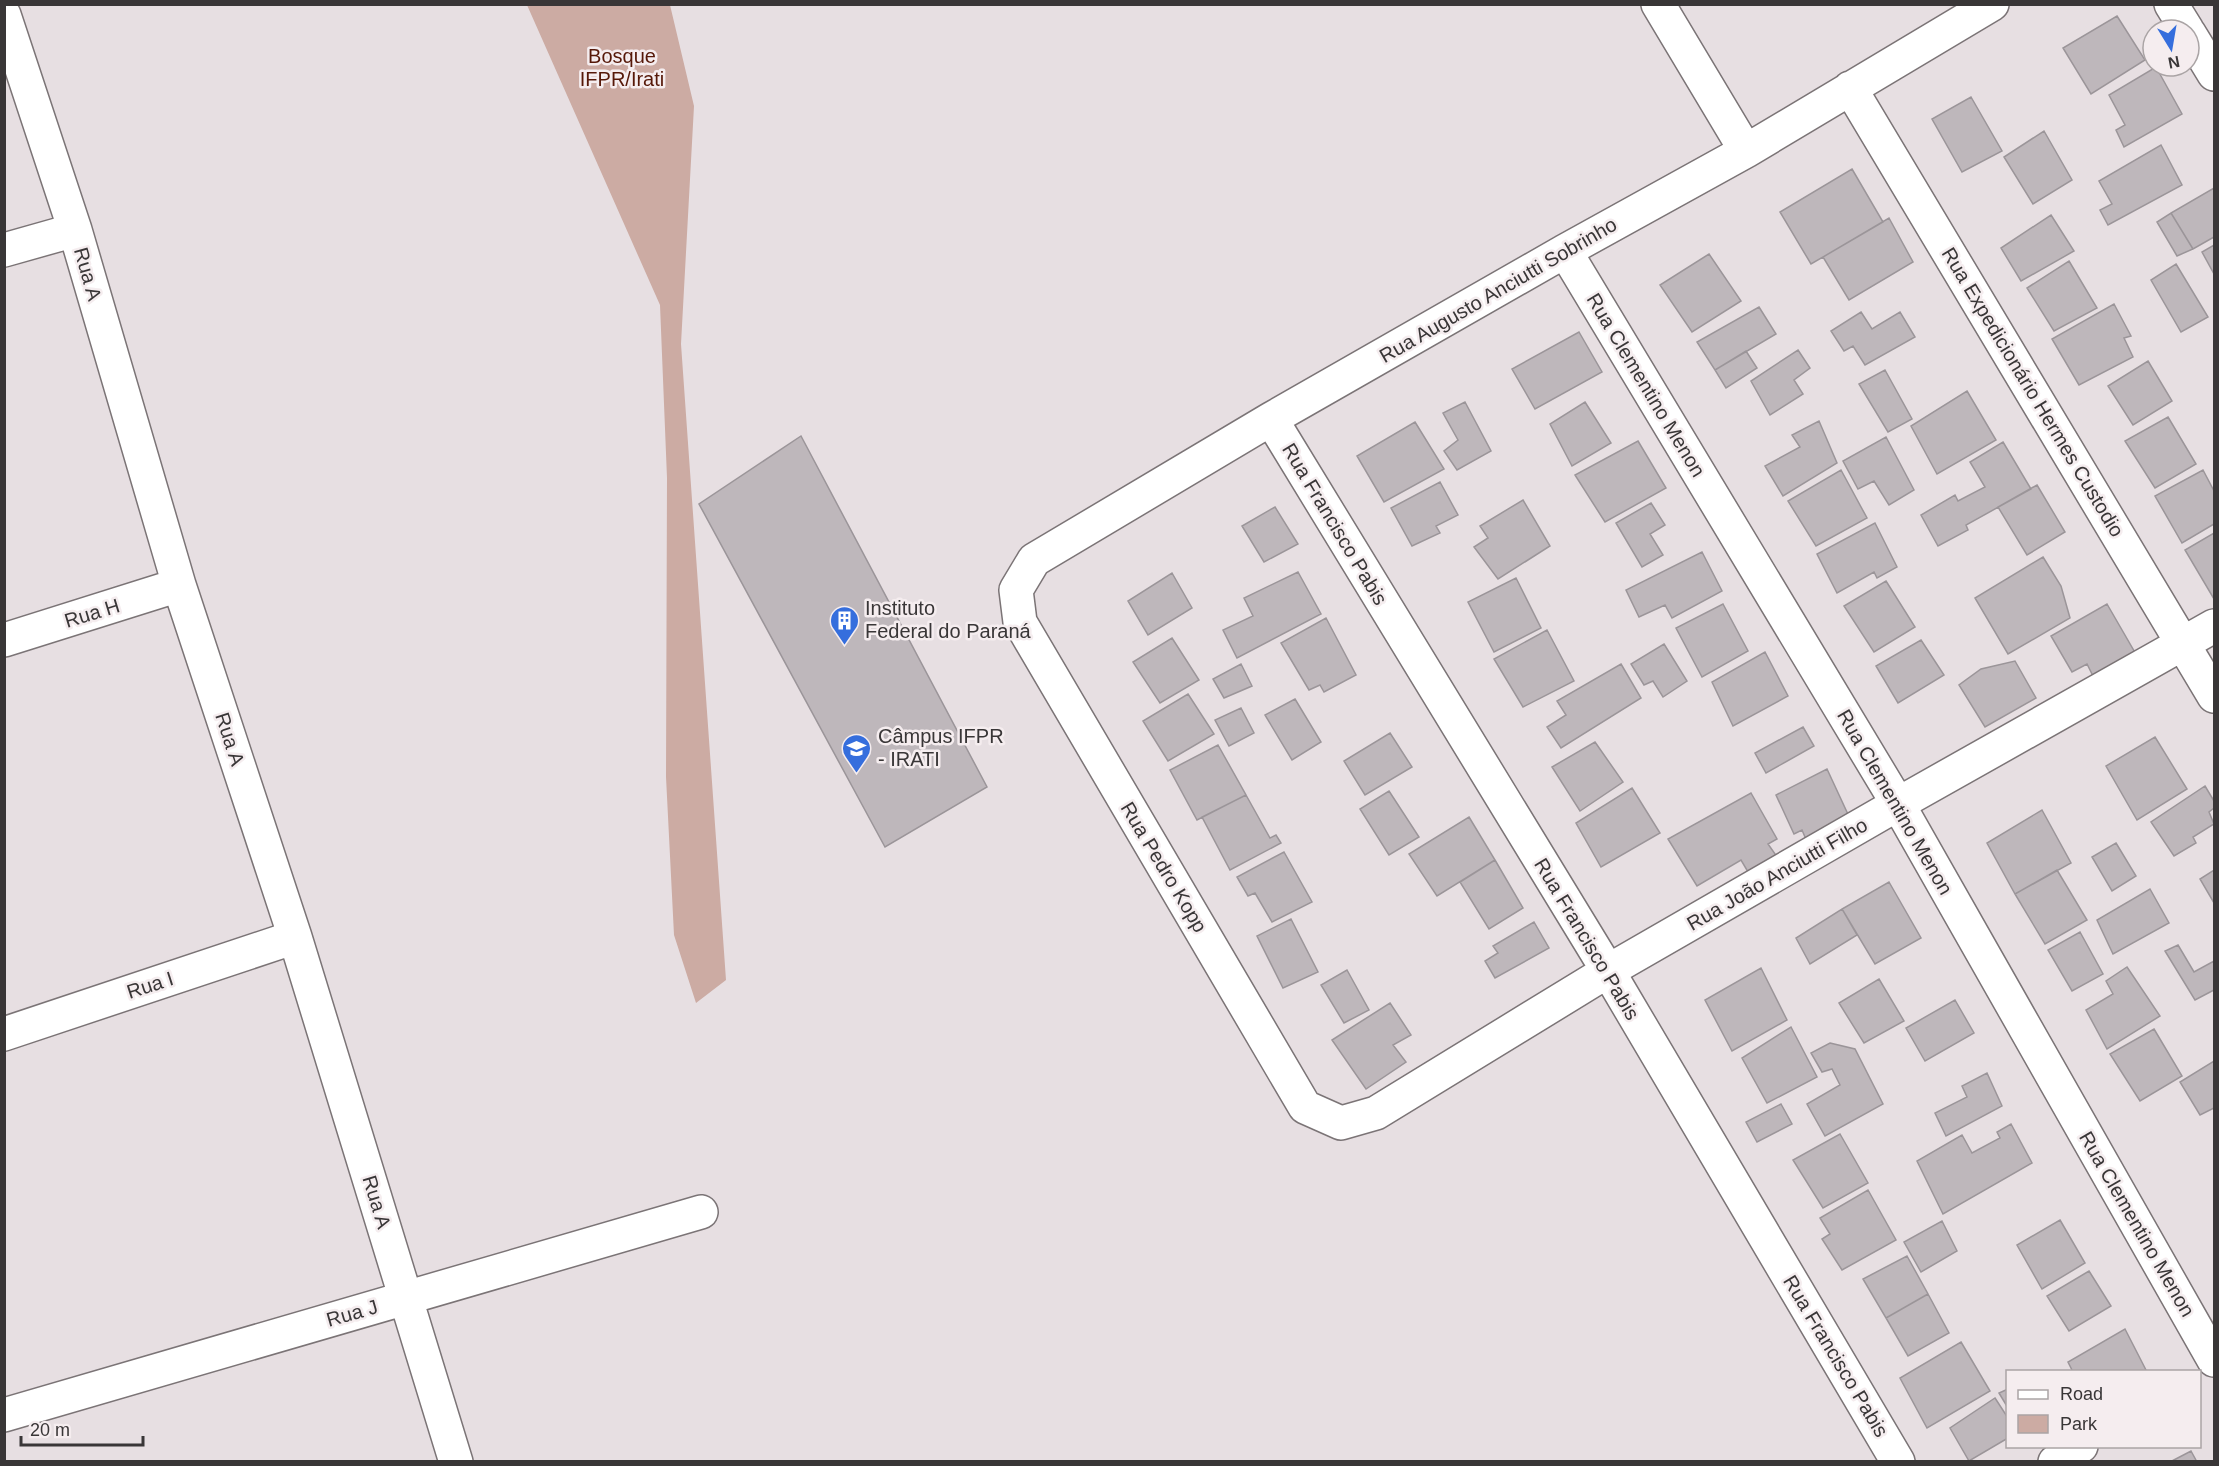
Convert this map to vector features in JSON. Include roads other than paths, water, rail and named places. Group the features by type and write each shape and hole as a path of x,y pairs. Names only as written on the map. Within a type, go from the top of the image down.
{"street":[{"path":"1658,4 1746,151"},
{"name":"Rua Augusto Anciutti Sobrinho","path":"1016,590 1034,561 1271,419 1565,251 1746,151 1992,4"},
{"path":"2171,4 2180,18"},
{"name":"Rua A","path":"4,15 75,230 179,585 295,937 456,1461"},
{"path":"2201,53 2214,74"},
{"name":"Rua Expedicionário Hermes Custodio","path":"1850,88 2214,696"},
{"path":"4,250 75,230"},
{"name":"Rua Clementino Menon","path":"1565,251 1898,804 2214,1360"},
{"name":"Rua Francisco Pabis","path":"1271,419 1608,971 1898,1461"},
{"name":"Rua H","path":"4,640 179,585"},
{"name":"Rua Pedro Kopp","path":"1016,590 1020,622 1305,1107 1341,1122"},
{"name":"Rua João Anciutti Filho","path":"1341,1122 1376,1113 1608,971 2214,626"},
{"name":"Rua I","path":"4,1034 295,937"},
{"name":"Rua J","path":"4,1415 701,1212"},
{"path":"2055,1461 2078,1448"}],"place":[{"name":"Instituto Federal do Paraná","path":"844,646"},
{"name":"Câmpus IFPR - IRATI","path":"857,774"}],"park label":[{"name":"Bosque IFPR/Irati","path":"622,68"}]}
